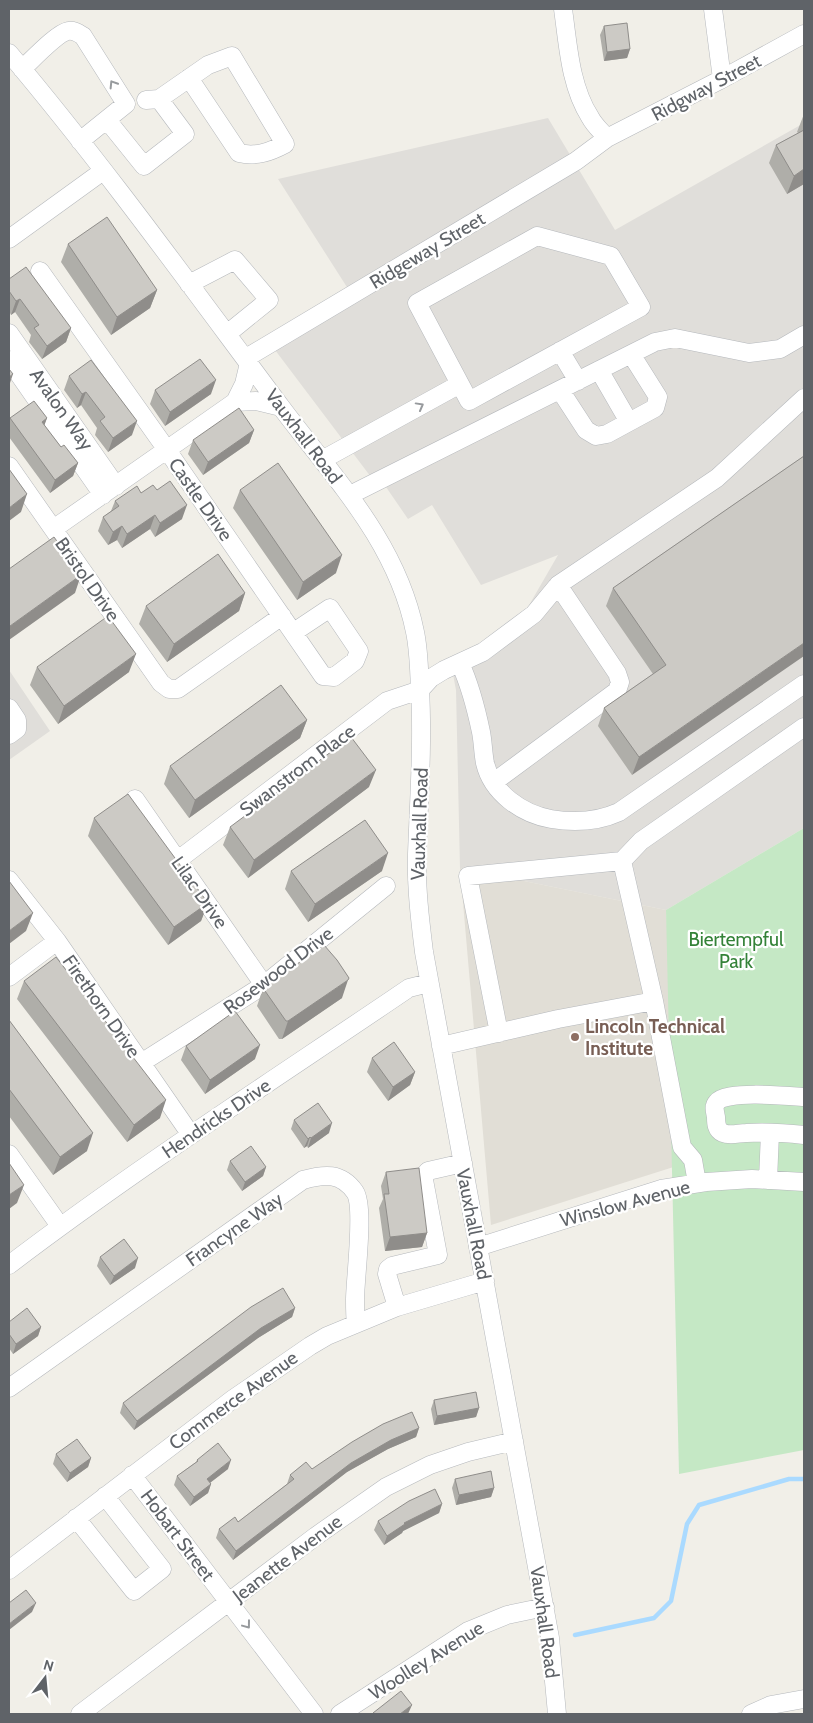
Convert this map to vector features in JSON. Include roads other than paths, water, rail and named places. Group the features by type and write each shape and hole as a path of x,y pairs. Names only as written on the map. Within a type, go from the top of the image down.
{"street":[{"path":"563,9 572,67 581,98 590,118 607,138"},
{"path":"713,9 722,79"},
{"path":"22,69 60,34 67,31 75,31 82,36 141,102 185,134 144,166 107,120"},
{"name":"Ridgway Street","path":"607,138 722,79 804,34"},
{"name":"Vauxhall Road","path":"9,54 80,141 350,495 385,550 403,590 415,631 420,665 422,722 416,856 417,898 429,983 545,1607 550,1638 557,1714"},
{"path":"80,141 107,120 189,78 208,65 232,56 285,144 272,151 250,156 239,154 189,78"},
{"name":"Ridgeway Street","path":"247,360 576,161 607,138"},
{"path":"9,239 103,171"},
{"path":"537,236 611,256 641,307 469,400 460,384 417,302 537,236"},
{"path":"189,284 235,260 269,300 227,334"},
{"name":"Castle Drive","path":"40,271 294,632"},
{"name":"Avalon Way","path":"9,333 109,490"},
{"path":"350,495 655,342 675,338 749,353 780,349 804,336"},
{"path":"560,351 578,381"},
{"path":"560,390 586,430 596,436 607,434 655,408 658,397 631,354"},
{"name":"Avalon Way","path":"9,360 109,490"},
{"path":"51,526 59,525 235,402 244,384 247,360"},
{"path":"599,370 629,422"},
{"path":"322,460 460,384"},
{"path":"420,690 432,678 483,652 534,614 558,584 717,478 804,398"},
{"path":"235,402 256,400 281,407"},
{"name":"Bristol Drive","path":"9,466 161,683 169,689 178,689 282,616"},
{"path":"494,782 617,692 620,682 618,673 558,584"},
{"path":"460,663 469,682 475,703 483,740 485,763 498,789 511,802 523,810 541,818 564,821 586,822 607,818 635,802 804,684"},
{"name":"Swanstrom Place","path":"178,860 387,701 420,690"},
{"path":"9,708 17,720 18,729 9,735"},
{"path":"499,1033 468,876 622,862 640,840 804,727"},
{"name":"Lilac Drive","path":"135,799 264,985"},
{"path":"622,862 654,1001 682,1147 693,1160 697,1183"},
{"name":"Firethorn Drive","path":"9,880 57,941 191,1135"},
{"name":"Rosewood Drive","path":"142,1063 264,985 386,886"},
{"path":"9,976 57,941"},
{"name":"Hendricks Drive","path":"9,1265 60,1226 191,1135 409,988 429,983"},
{"path":"441,1046 558,1019 654,1001"},
{"path":"804,1097 739,1095 721,1098 714,1107 717,1127 720,1132 726,1134 770,1133 804,1135"},
{"path":"768,1180 770,1133"},
{"path":"9,1154 60,1226"},
{"path":"397,1307 387,1274 388,1269 392,1266 438,1255 424,1180 425,1175 428,1171 463,1163"},
{"name":"Francyne Way","path":"9,1388 304,1180 325,1174 343,1180 356,1194 360,1214 355,1301 356,1324"},
{"name":"Winslow Avenue","path":"478,1246 661,1189 697,1183 752,1179 804,1182"},
{"name":"Commerce Avenue","path":"9,1570 278,1366 327,1336 397,1307 485,1281"},
{"name":"Jeanette Avenue","path":"80,1714 228,1601 386,1487 430,1465 468,1452 514,1441"},
{"name":"Hobart Street","path":"132,1475 314,1714"},
{"path":"76,1518 134,1591 162,1569 105,1496"},
{"name":"Woolley Avenue","path":"340,1714 468,1631 506,1615 545,1607"},
{"path":"751,1714 771,1705 804,1699"}],"waterway":[{"path":"575,1635 654,1618 671,1601 687,1524 699,1505 789,1479 804,1479"}],"place":[{"name":"Lincoln Technical Institute","path":"575,1037"}],"park label":[{"name":"Biertempful Park","path":"736,950"}]}
